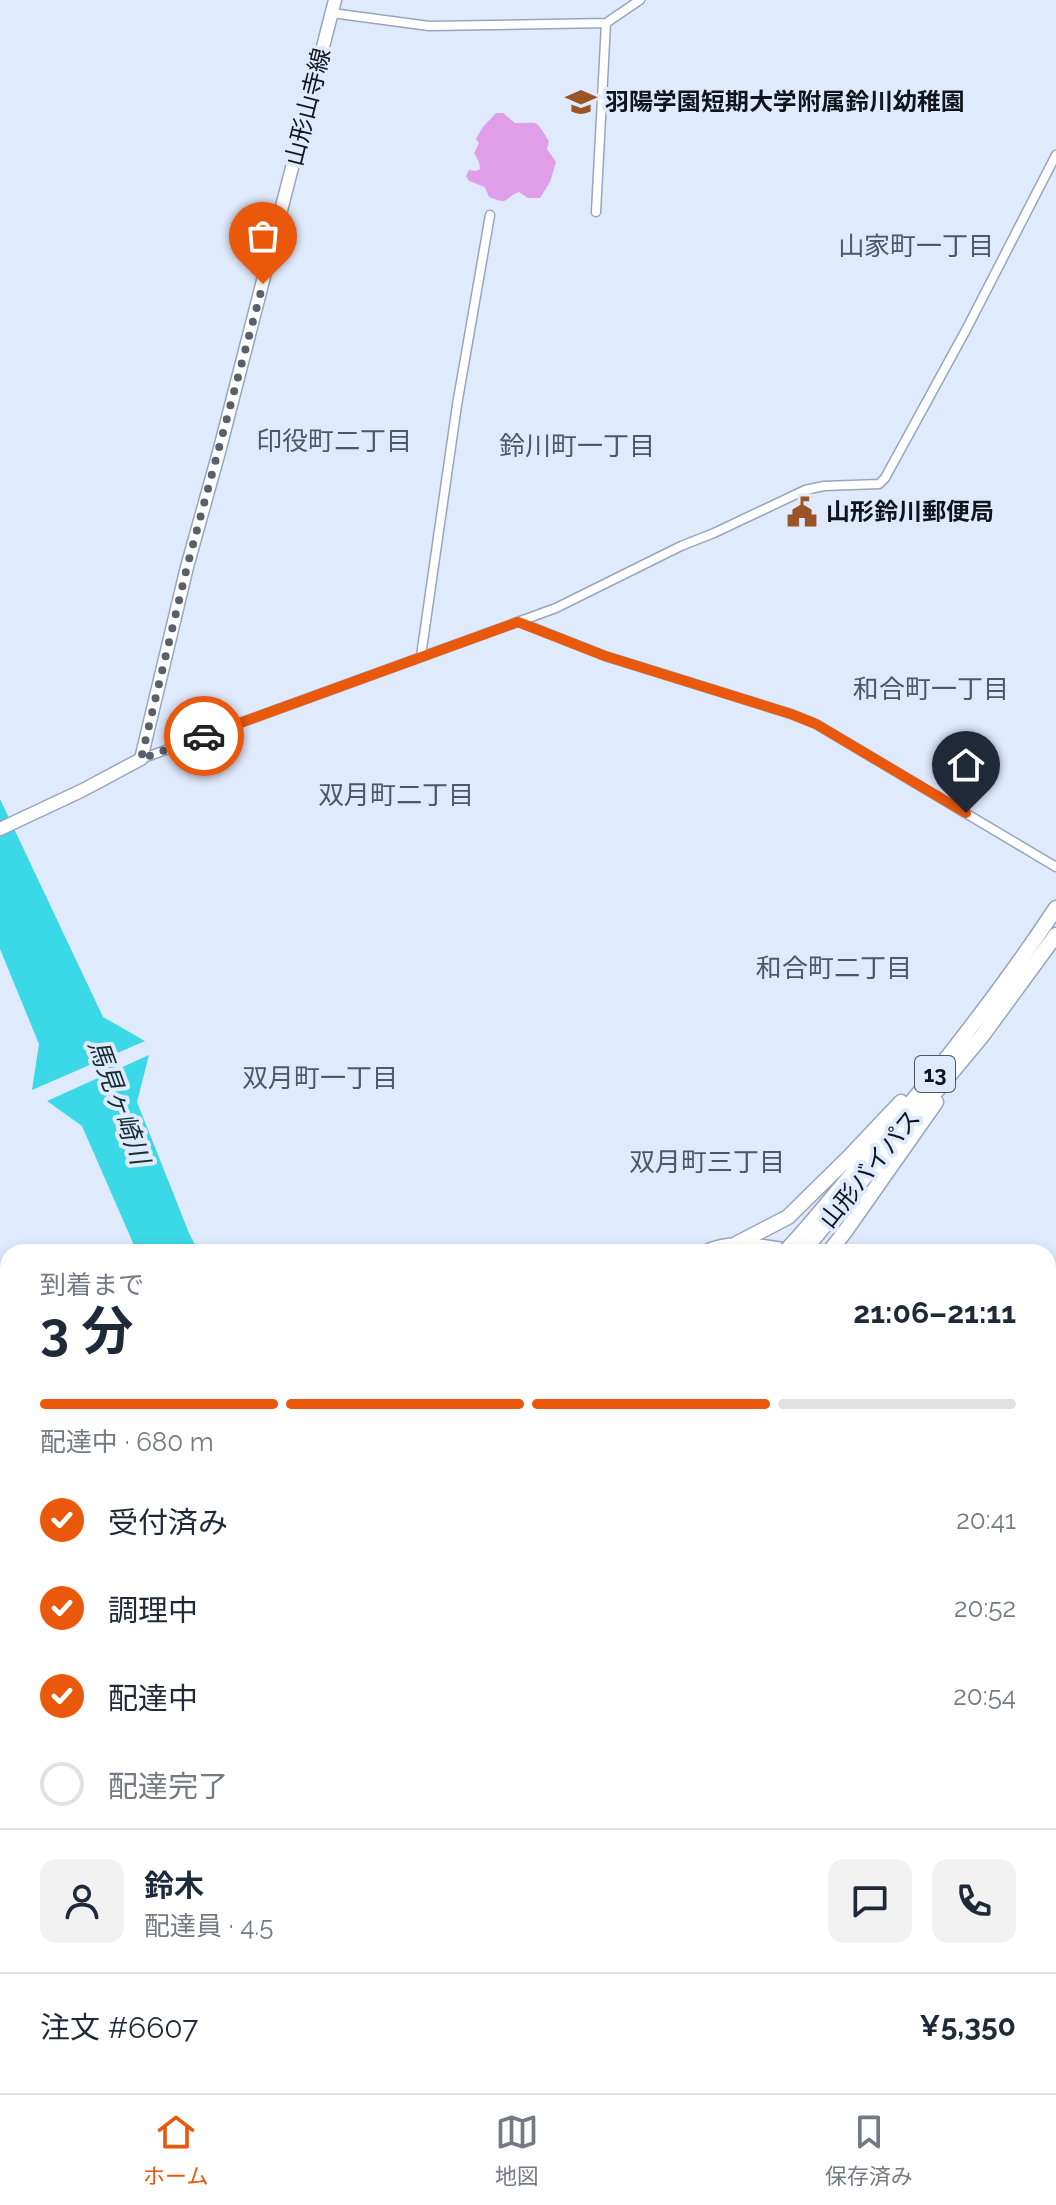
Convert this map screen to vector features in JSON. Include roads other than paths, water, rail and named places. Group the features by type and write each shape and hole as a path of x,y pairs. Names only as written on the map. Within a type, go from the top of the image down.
{"highway":[{"name":"山形バイパス","path":"976,1033 1056,908"},
{"name":"山形バイパス","path":"796,1244 809,1234 932,1094 976,1033 1056,935"},
{"path":"736,1244 788,1217 976,1033"},
{"path":"835,1244 976,1033"},
{"name":"山形バイパス","path":"806,1244 809,1234"}],"main road":[{"name":"山形山寺線","path":"141,759 187,567 333,6"},
{"path":"0,829 141,759"}],"street":[{"path":"333,6 429,26 606,23 640,0"},
{"path":"596,212 606,23"},
{"path":"141,759 556,608 681,546 805,490 824,486 879,484 967,328 1056,155"},
{"path":"421,656 457,405 490,215"},
{"path":"518,622 605,656 816,724 1056,867"}],"water":[{"path":"0,799 103,1017 145,1041 32,1090 39,1044 0,949"},
{"path":"149,1055 137,1102 195,1244 134,1244 82,1126 47,1101"}],"waterway":[{"name":"馬見ヶ崎川","path":"99,1041 107,1056 114,1089"}],"place":[{"name":"羽陽学園短期大学附属鈴川幼稚園","path":"581,102"},
{"name":"山形鈴川郵便局","path":"802,512"}],"district":[{"name":"山家町一丁目","path":"916,246"},
{"name":"印役町二丁目","path":"334,441"},
{"name":"鈴川町一丁目","path":"577,446"},
{"name":"和合町一丁目","path":"931,689"},
{"name":"双月町二丁目","path":"396,795"},
{"name":"和合町二丁目","path":"834,968"},
{"name":"双月町一丁目","path":"320,1078"},
{"name":"双月町三丁目","path":"707,1162"}]}
